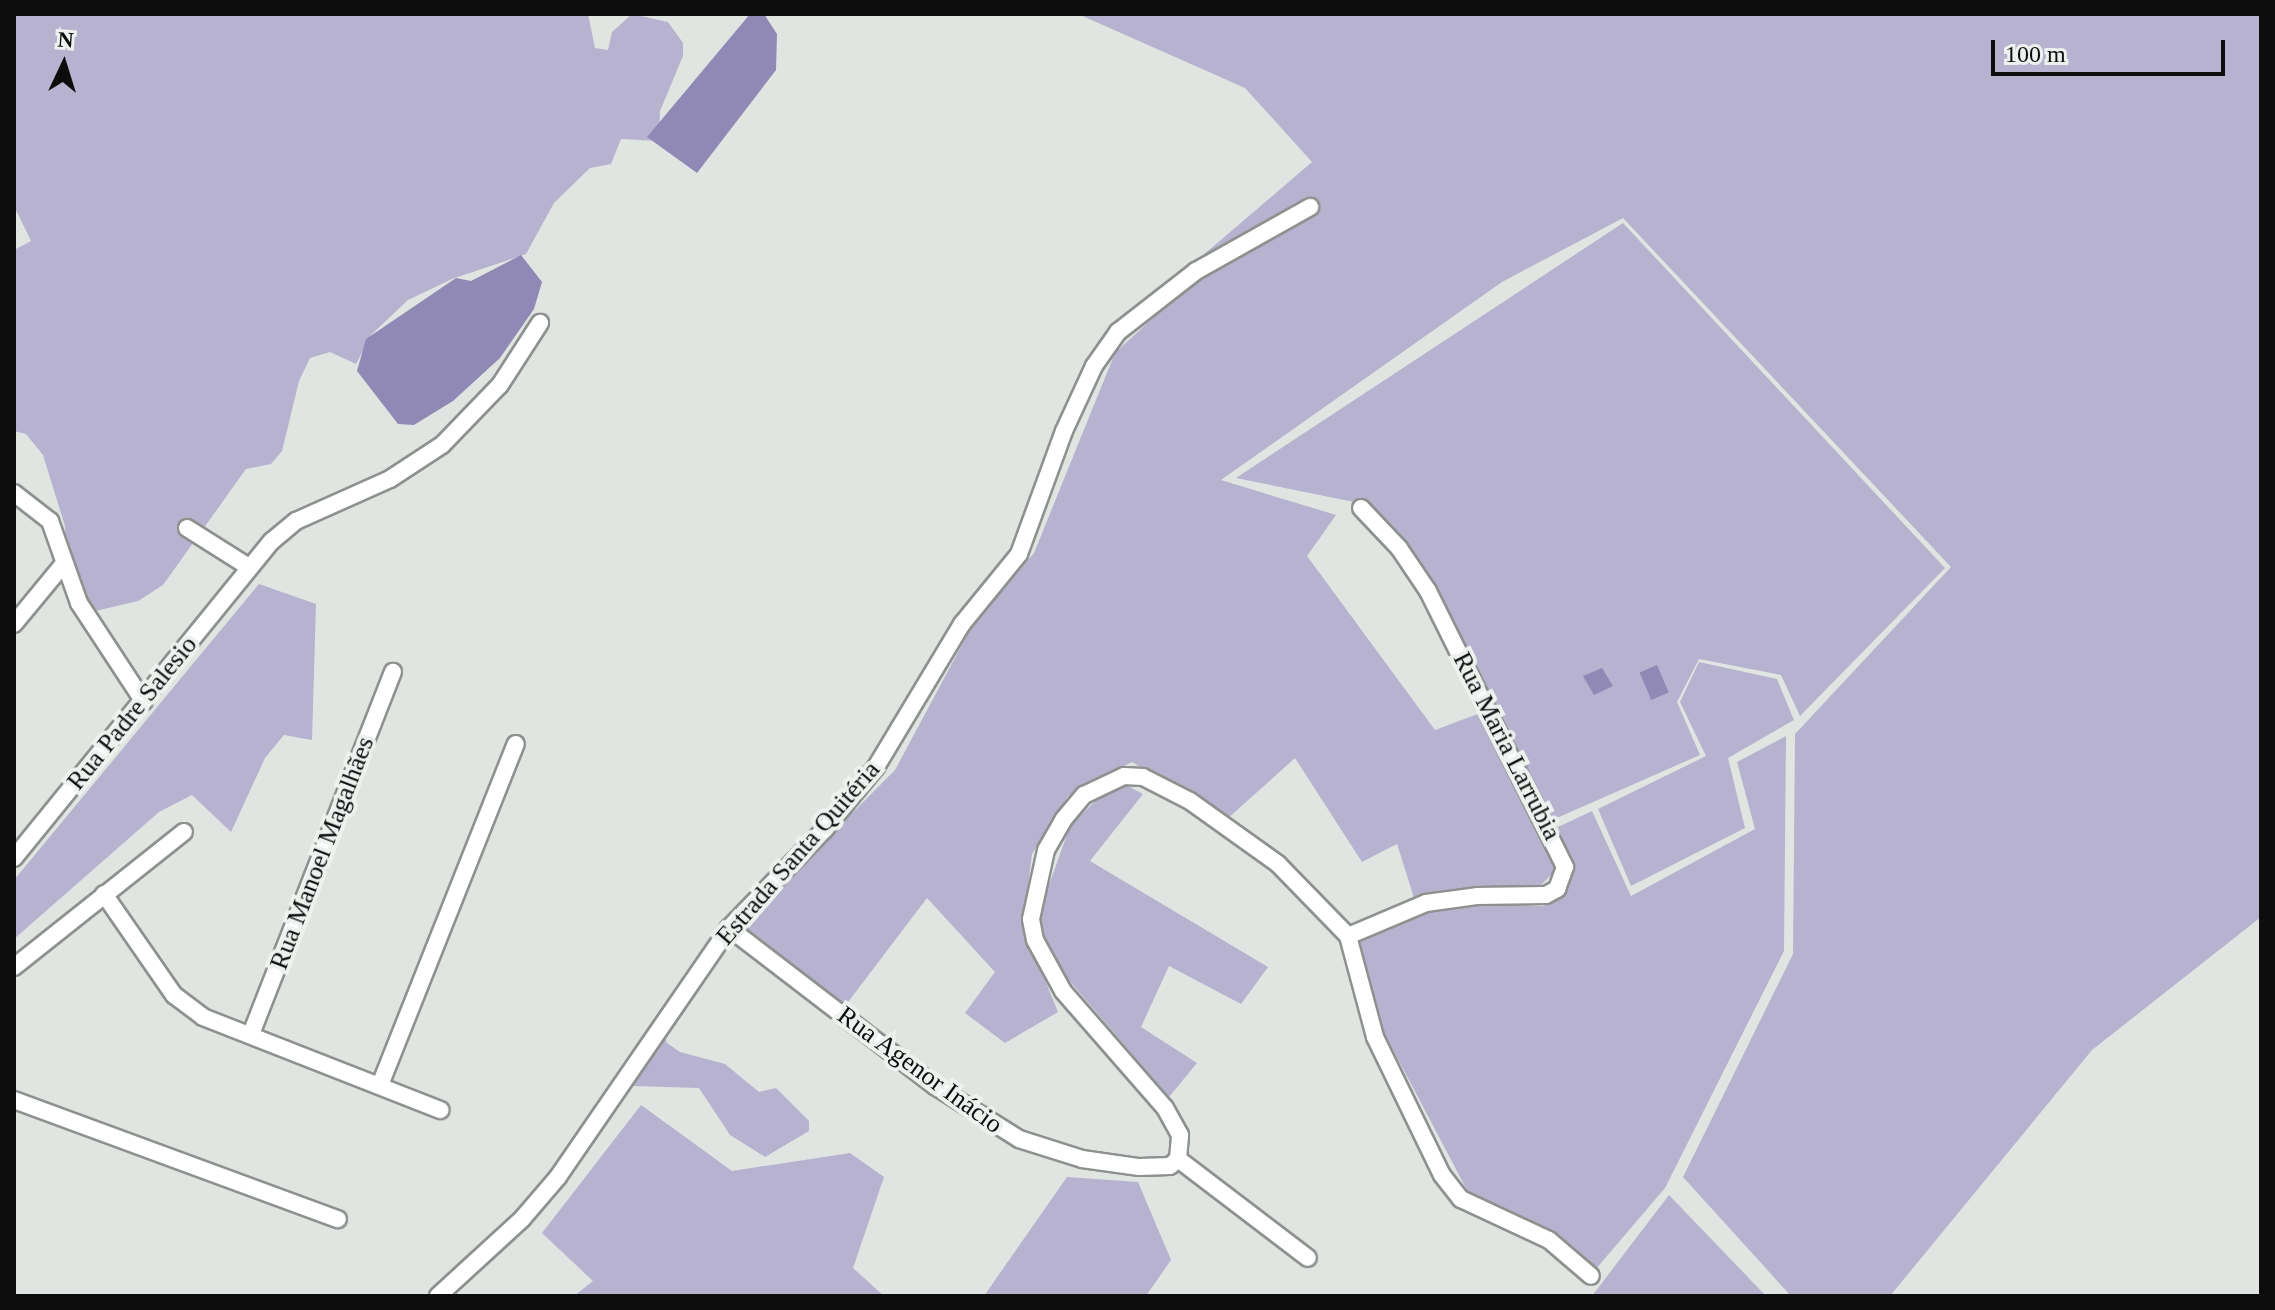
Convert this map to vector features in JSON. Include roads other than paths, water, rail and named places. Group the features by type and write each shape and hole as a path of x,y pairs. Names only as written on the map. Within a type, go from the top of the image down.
{"street":[{"name":"Estrada Santa Quitéria","path":"438,1296 522,1219 558,1177 729,928 825,829 876,767 962,624 1019,554 1064,431 1094,366 1118,332 1196,271 1310,207"},
{"name":"Rua Padre Salesio","path":"14,858 144,702 249,567 296,521 390,479 442,445 500,385 540,323"},
{"path":"14,493 50,521 62,566 79,603 144,702"},
{"name":"Rua Maria Larrubia","path":"1348,936 1426,903 1477,896 1546,895 1557,889 1565,867 1428,591 1399,548 1361,508"},
{"path":"187,528 249,567"},
{"path":"14,624 62,566"},
{"name":"Rua Manoel Magalhães","path":"251,1034 393,672"},
{"path":"380,1085 516,744"},
{"path":"1308,1258 1178,1159 1180,1135 1165,1108 1063,991 1035,940 1036,887 1063,820 1084,795 1108,779 1143,777 1190,801 1278,864 1348,936 1375,1037 1442,1175 1461,1199 1549,1240 1591,1276"},
{"path":"14,967 184,832"},
{"path":"104,894 174,995 203,1017 440,1110"},
{"name":"Rua Agenor Inácio","path":"729,928 935,1086 1019,1139 1082,1159 1139,1167 1170,1166 1178,1159"},
{"path":"14,1100 338,1219"}]}
